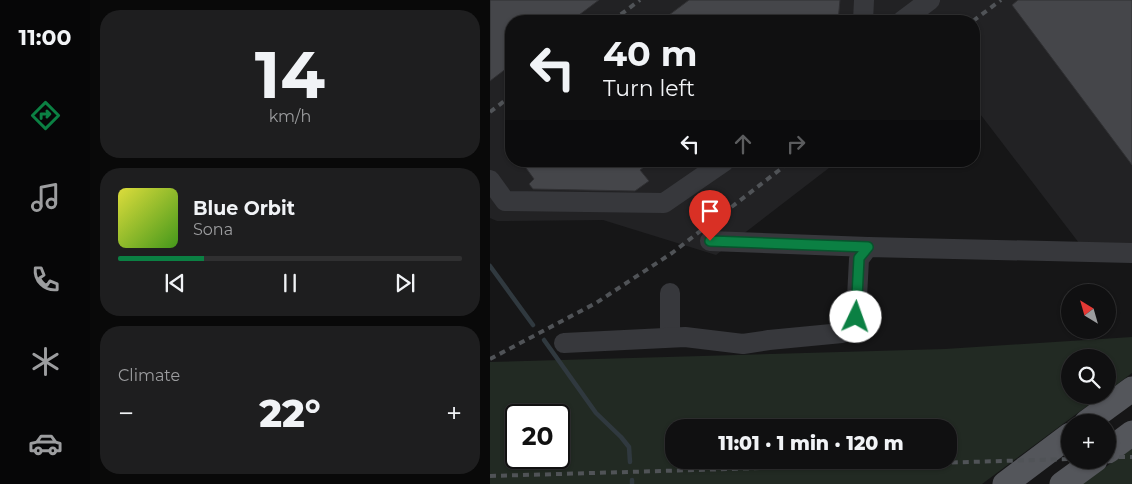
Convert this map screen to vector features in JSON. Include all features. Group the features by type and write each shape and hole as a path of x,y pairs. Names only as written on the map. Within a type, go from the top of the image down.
{"main road":[{"path":"1098,414 1132,389"},
{"path":"1116,445 1132,433"},
{"path":"1005,484 1061,442"},
{"path":"1062,484 1083,469"}],"lane":[{"path":"863,15 864,0"},
{"path":"910,15 929,0"},
{"path":"490,180 505,201 664,203 716,167"},
{"path":"710,241 868,247 1132,253"},
{"path":"564,343 685,337 743,344 842,333 856,317 859,258 868,247"},
{"path":"670,293 670,337"}],"shaded area":[{"path":"490,0 1132,0 1132,245 1079,243 980,114 980,15 505,15 505,167 830,167 716,255 603,220 497,221 490,218"},
{"path":"1132,337 1132,373 1116,385 1116,349 1061,349 1061,404 1090,404 1076,414 1061,414 1061,425 982,484 490,484 490,362 945,349"},
{"path":"1132,448 1132,484 1082,484 1103,469 1116,469 1116,460"}],"building":[{"path":"490,0 599,0 579,15 505,15 505,70 490,81"},
{"path":"689,0 840,0 839,15 669,15"},
{"path":"1018,0 1132,0 1132,165 1012,5"},
{"path":"525,167 644,167 640,170 649,181 635,191 533,189 529,184 534,179"}],"waterway":[{"path":"490,266 533,325"},
{"path":"544,340 596,413 629,447 630,462"}],"railway":[{"path":"620,15 640,0"},
{"path":"980,16 1001,0"},
{"path":"490,112 505,101"},
{"path":"490,359 596,303 672,253 783,167"},
{"path":"1116,457 1132,457"},
{"path":"490,476 1061,459"}],"route":[{"path":"710,241 868,247 859,258 856,317"}]}
